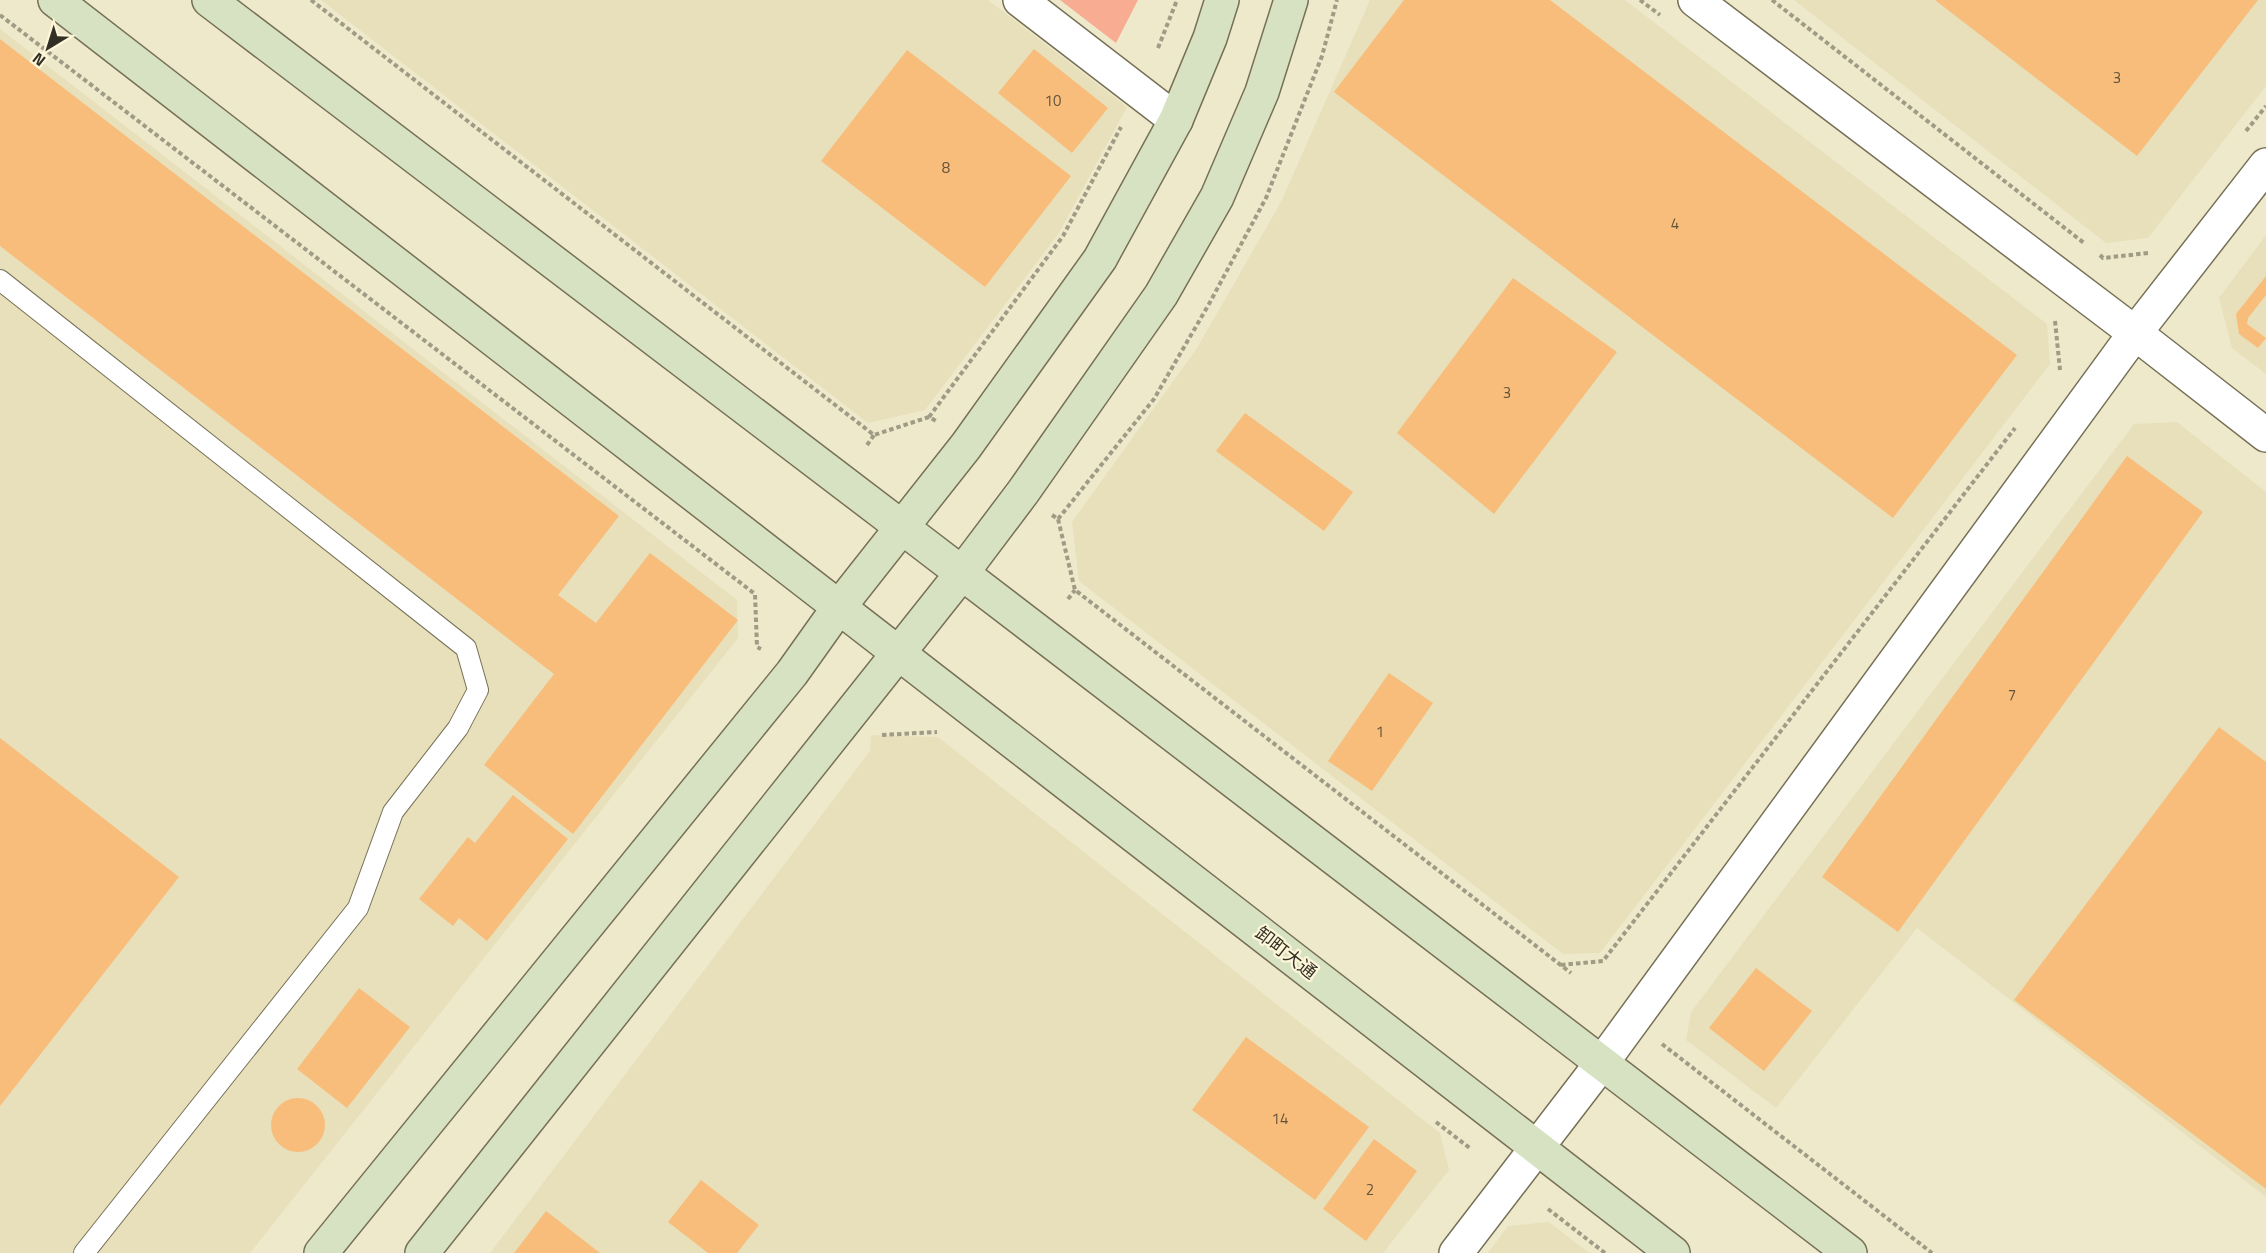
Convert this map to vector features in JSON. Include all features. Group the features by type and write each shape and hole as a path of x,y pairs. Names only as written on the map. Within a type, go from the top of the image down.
{"street":[{"name":"卸町大通","path":"55,0 1673,1253"},
{"path":"209,0 1850,1253"},
{"path":"1020,0 1176,120"},
{"path":"321,1253 792,673 839,607 966,446 1100,259 1176,120 1210,38 1222,0"},
{"path":"422,1253 962,573 1029,483 1161,295 1217,197 1262,92 1291,0"},
{"path":"1695,0 2266,435"},
{"path":"1456,1253 1601,1064 2134,333 2266,165"}],"lane":[{"path":"0,280 466,648 478,690 458,728 393,812 358,908 84,1253"}],"path":[{"path":"311,0 874,435"},
{"path":"1158,48 1176,0"},
{"path":"1640,0 1668,22"},
{"path":"1772,0 2085,243"},
{"path":"0,15 755,594 758,647 763,651"},
{"path":"2244,133 2266,106"},
{"path":"867,445 874,435 929,417 1064,236 1123,124"},
{"path":"2094,250 2103,258 2151,253"},
{"path":"2046,315 2056,322 2060,369 2053,378"},
{"path":"929,417 938,423"},
{"path":"1560,965 1603,961 2017,425"},
{"path":"1048,512 1058,519 1075,590 1571,973"},
{"path":"1068,599 1075,590"},
{"path":"1662,1044 1932,1253"},
{"path":"1548,1209 1605,1253"}],"shaded area":[{"path":"321,0 988,0 1127,107 1059,233 925,410 868,423"},
{"path":"1060,0 1138,0 1116,43"},
{"path":"1370,0 1625,0 2047,324 2050,364 1600,953 1563,954 1079,581 1072,522 1197,348 1281,202"},
{"path":"1794,0 2266,0 2266,86 2148,238 2106,243"},
{"path":"0,29 737,600 738,638 250,1253 0,1253"},
{"path":"2266,235 2266,374 2232,348 2219,298"},
{"path":"2177,422 2266,492 2266,1197 1917,928 1776,1108 1686,1040 1691,1012 2134,424"},
{"path":"871,735 938,737 1440,1133 1449,1170 1383,1253 490,1253 870,751"},
{"path":"1549,1222 1589,1253 1488,1253 1508,1226"}],"building":[{"path":"1404,0 1550,0 2017,355 1893,518 1334,92"},
{"path":"1935,0 2258,0 2137,156"},
{"path":"0,39 619,516 558,595 596,623 650,553 738,620 573,834 484,765 554,674 0,246"},
{"path":"1034,49 1108,108 1072,153 998,93"},
{"path":"907,50 1071,176 985,287 821,161"},
{"path":"2266,276 2266,295 2248,318 2247,324 2266,338 2258,348 2239,334 2236,314"},
{"path":"1513,278 1617,352 1494,514 1397,433"},
{"path":"1245,413 1353,492 1324,531 1216,451"},
{"path":"2127,456 2203,512 1898,932 1822,877"},
{"path":"1389,673 1433,703 1372,791 1328,761"},
{"path":"2219,727 2266,762 2266,1189 2014,1000"},
{"path":"0,738 179,877 0,1106"},
{"path":"513,795 568,839 487,941 459,918 453,926 419,899 468,837 475,843"},
{"path":"1756,968 1812,1011 1764,1071 1709,1028"},
{"path":"359,988 410,1027 347,1108 297,1069"},
{"path":"1246,1037 1369,1127 1315,1200 1192,1110"},
{"path":"293,1098 303,1098 313,1102 321,1110 325,1125 321,1140 313,1148 303,1152 293,1152 283,1148 275,1140 271,1130 271,1120 275,1110 283,1102"},
{"path":"1374,1139 1417,1171 1366,1241 1323,1209"},
{"path":"701,1180 759,1225 737,1253 708,1253 668,1222"},
{"path":"546,1211 600,1253 514,1253"}]}
